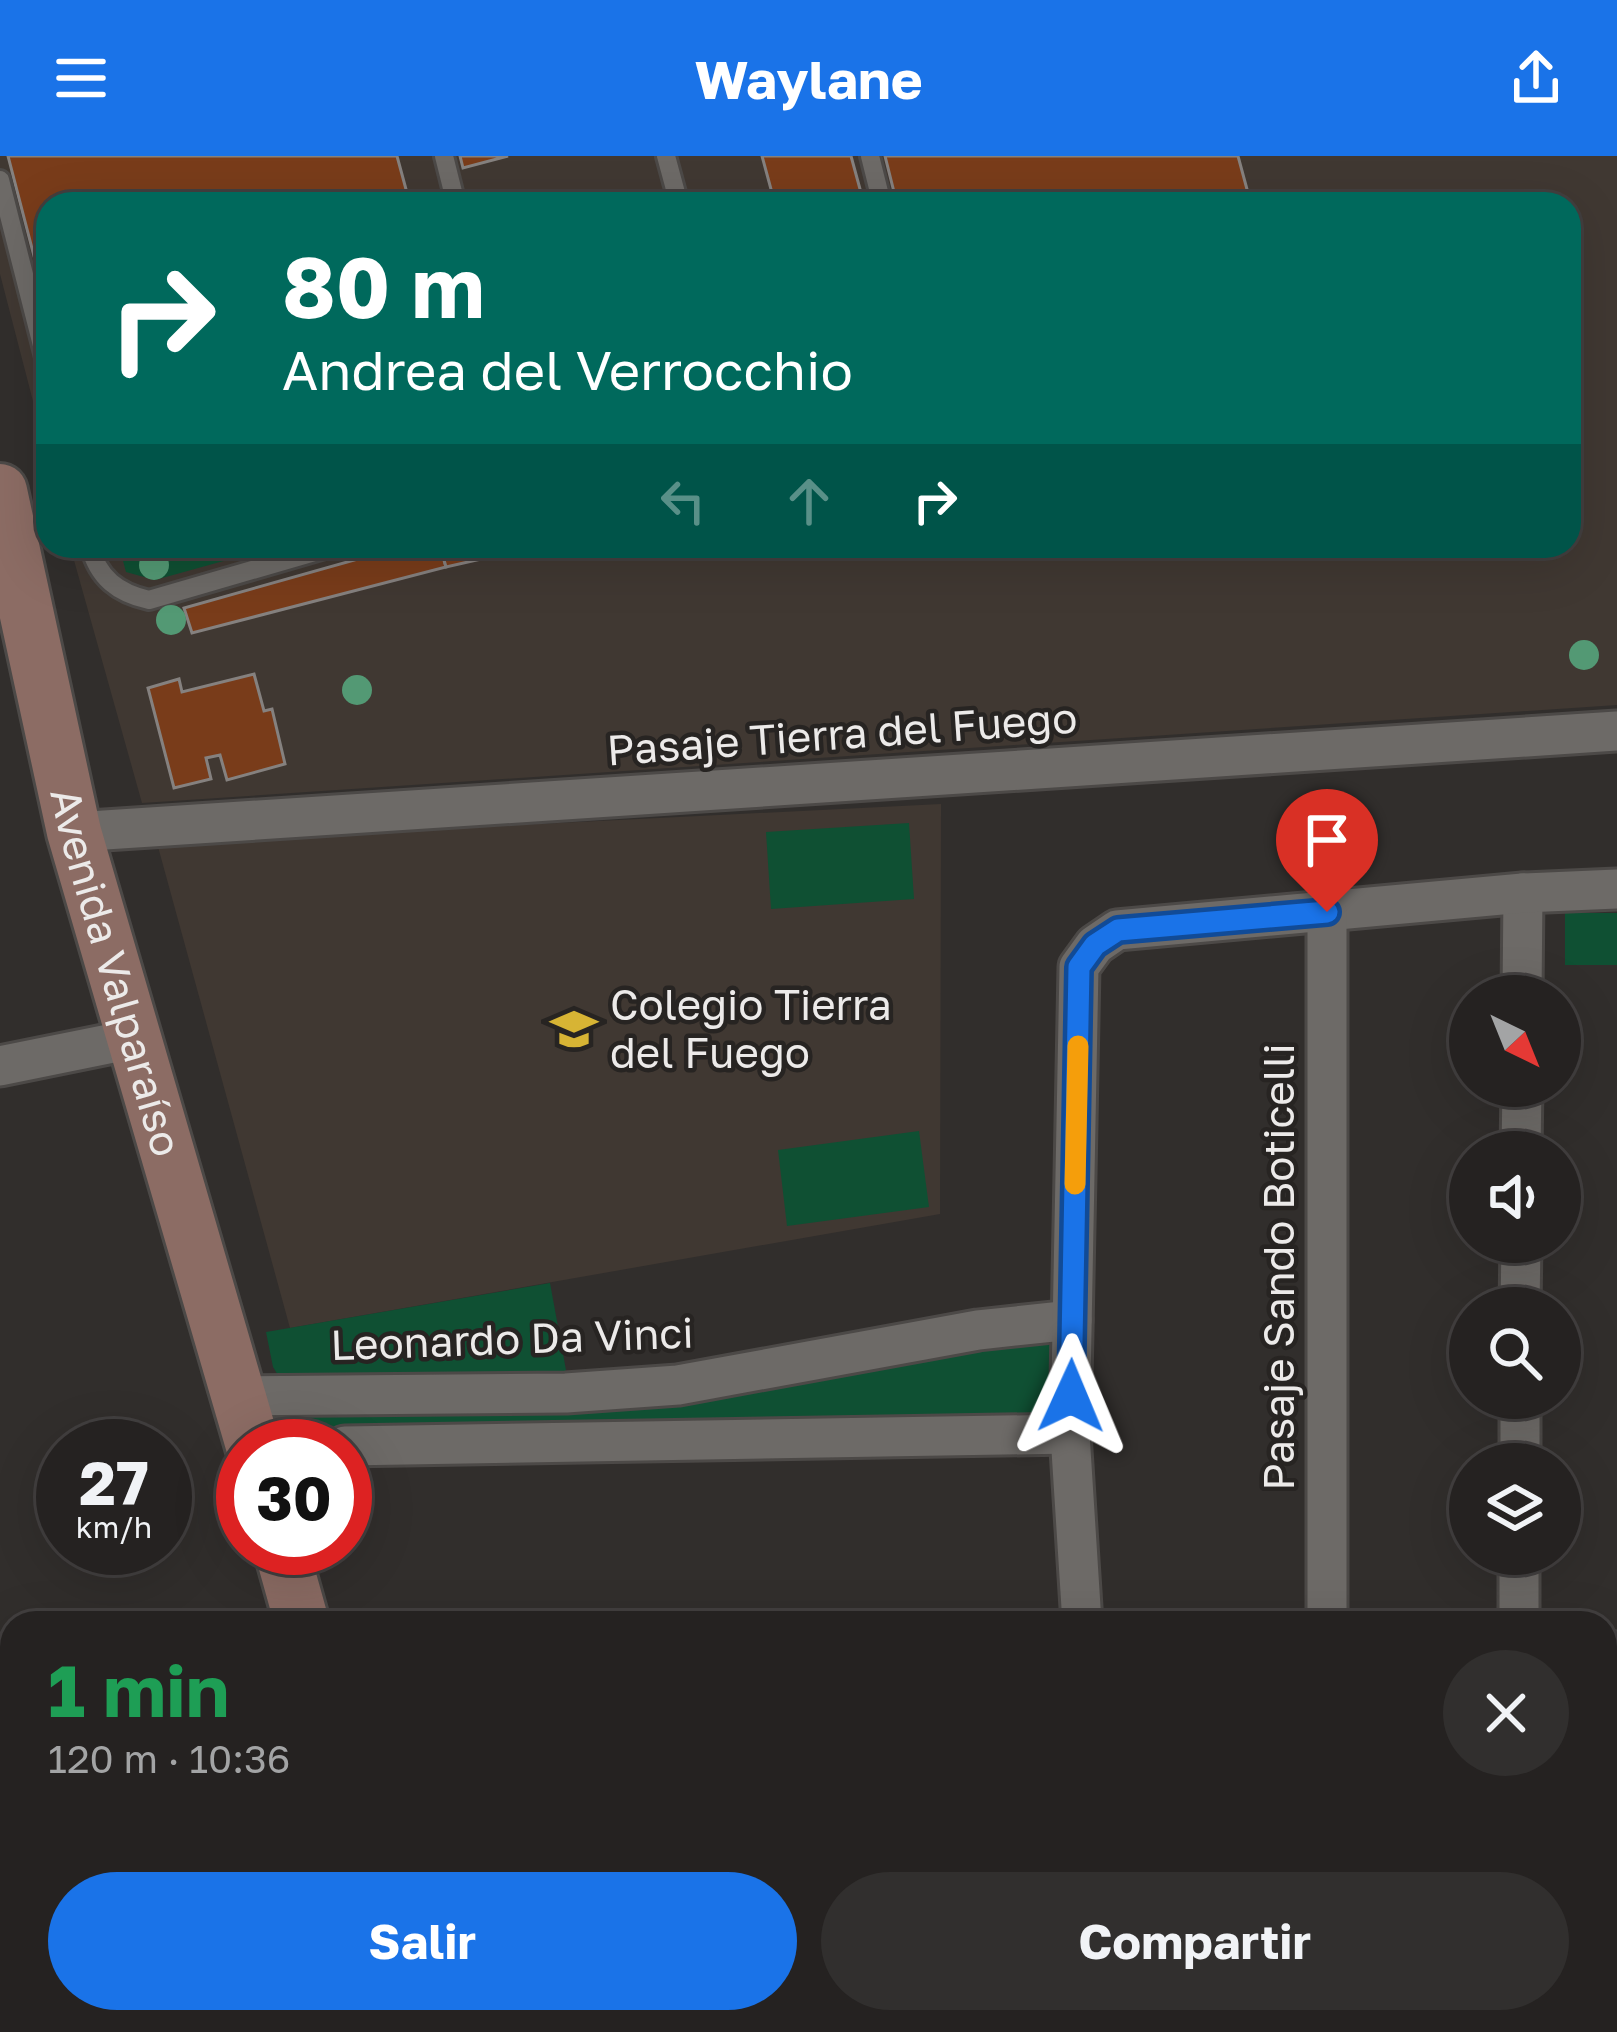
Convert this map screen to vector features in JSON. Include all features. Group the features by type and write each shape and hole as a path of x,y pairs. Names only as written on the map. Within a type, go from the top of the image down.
{"main road":[{"name":"Avenida Valparaíso","path":"0,490 74,832 244,1419"},
{"path":"289,1575 299,1611"}],"street":[{"name":"Pasaje Tierra del Fuego","path":"74,832 1617,731"},
{"path":"1081,1611 1070,1434 1079,967 1085,956 1118,930 1523,893 1617,889"},
{"path":"1522,975 1523,893"},
{"name":"Pasaje Sando Boticelli","path":"1327,912 1327,1611"},
{"path":"0,1066 133,1039"},
{"name":"Leonardo Da Vinci","path":"268,1419 678,1385 978,1330 1072,1320"},
{"path":"372,1446 1070,1434"},
{"path":"1519,1575 1519,1611"}],"lane":[{"path":"443,156 453,192"},
{"path":"666,156 676,192"},
{"path":"870,156 879,192"},
{"path":"0,180 36,322"},
{"path":"93,558 127,596 149,600 294,558"}],"shaded area":[{"path":"0,156 1617,156 1617,705 142,803 73,558 1581,558 1581,192 36,192 36,413 0,274"},
{"name":"Colegio Tierra del Fuego","path":"941,804 940,1214 290,1328 157,843"}],"green space":[{"path":"122,558 235,558 155,580 126,572"},
{"path":"909,823 914,899 771,909 766,832"},
{"path":"1565,913 1617,913 1617,965 1565,965"},
{"path":"919,1131 929,1207 787,1226 778,1150"},
{"path":"550,1283 566,1370 561,1375 281,1380 273,1367 266,1332"},
{"path":"1054,1334 1054,1413 372,1430 372,1419 304,1419 303,1413"}],"building":[{"path":"8,156 397,156 407,192 36,192 36,264"},
{"path":"460,156 508,156 463,168"},
{"path":"762,156 851,156 861,192 772,192"},
{"path":"885,156 1238,156 1248,192 894,192"},
{"path":"361,558 443,558 446,567 192,633 184,608"},
{"path":"443,558 486,558 446,567"},
{"path":"254,674 264,711 272,709 285,764 227,780 220,755 206,758 211,779 174,788 148,688 179,679 182,692"}],"slow traffic":[{"path":"1075,1184 1078,1046"}],"place":[{"name":"Colegio Tierra del Fuego","path":"574,1029"}],"route":[{"path":"1071,1396 1079,967 1095,945 1118,930 1327,912"}]}
